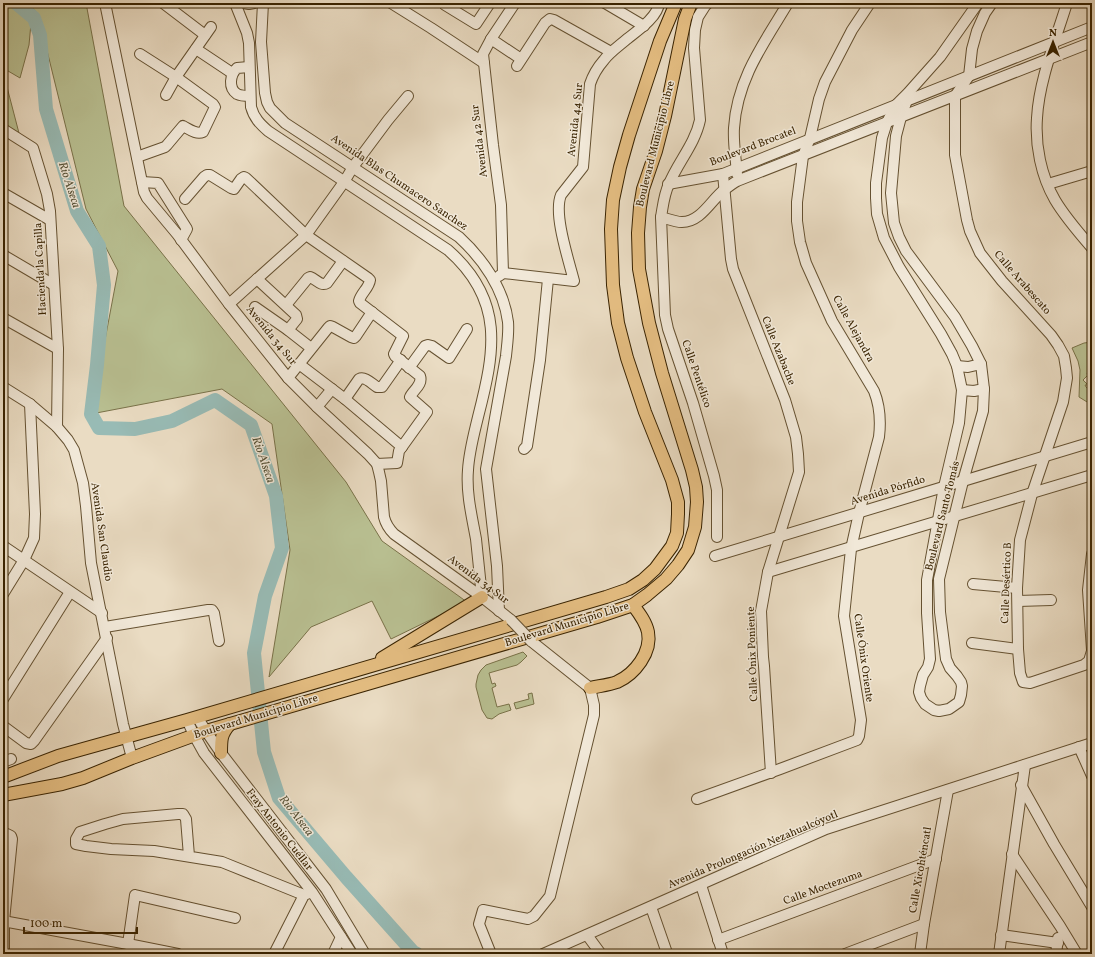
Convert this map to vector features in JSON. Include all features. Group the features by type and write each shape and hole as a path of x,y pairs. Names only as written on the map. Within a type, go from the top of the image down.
{"main road":[{"name":"Boulevard Municipio Libre","path":"3,777 58,756 192,719 606,597 629,589 643,580 655,569 672,546 677,533 678,502 672,480 645,412 625,351 618,323 613,285 611,229 613,200 629,135 660,40 676,3"},
{"name":"Boulevard Municipio Libre","path":"3,795 62,784 83,778 206,731 597,617 633,605 647,595 678,565 688,550 692,539 696,515 696,487 662,373 649,323 639,269 638,233 643,189 656,152 685,19 691,3"},
{"path":"368,667 482,597"},
{"path":"590,688 617,682 624,678 633,671 644,656 649,642 648,632 646,625 633,605"},
{"path":"221,753 221,741 223,734 230,724"}],"street":[{"name":"Avenida 34 Sur","path":"105,3 144,192 147,198 288,378 377,464 380,476 385,522 389,529 482,597 511,620 531,641 590,688"},
{"path":"163,3 208,31 176,77 166,95"},
{"path":"235,3 247,33 249,43 250,96 251,107 256,121 268,131 448,250 459,259 468,270 483,295 491,324 491,355 486,388 472,445 467,486 477,551 482,597"},
{"path":"243,3 254,3"},
{"name":"Avenida Blas Chumacero Sanchez","path":"263,3 261,42 265,93 270,108 285,123 353,167 469,246 494,279 504,304 508,322 508,337 505,363 486,469 497,566 499,611"},
{"path":"391,3 484,63"},
{"path":"446,3 445,5 476,24 490,3"},
{"name":"Avenida 42 Sur","path":"503,273 501,205 483,54 515,3"},
{"path":"605,3 644,26"},
{"name":"Avenida 44 Sur","path":"548,279 574,281 562,238 558,207 561,195 583,167 590,84 593,75 611,52 644,26 656,13 659,3"},
{"path":"708,3 698,17 695,30 694,48 700,120 695,137 668,184 661,217 683,222 696,218 724,190 737,181 1092,42"},
{"path":"737,181 734,130 736,110 741,89 751,66 788,3"},
{"name":"Calle Alejandra","path":"859,513 879,437 880,411 874,391 832,321 806,263 800,242 797,221 797,202 803,156 810,138 819,99 825,82 852,30 870,3"},
{"path":"896,105 908,96 940,57 978,3"},
{"path":"955,96 969,76 972,49 977,31 985,13 992,3"},
{"path":"1067,3 1048,59 1040,94 1036,117 1038,150 1043,170 1054,199 1061,210 1092,248"},
{"path":"491,39 519,63 544,23 550,19 611,52"},
{"path":"908,96 969,76 1092,27"},
{"path":"196,49 232,73"},
{"path":"137,157 168,146 182,126 198,133 203,132 215,107 176,77 140,54"},
{"path":"249,67 237,68 232,73 231,86 239,95 250,96"},
{"path":"229,304 306,235 353,167 408,96"},
{"name":"Boulevard Santo Tomás","path":"896,105 887,122 882,138 876,183 877,214 884,238 899,267 952,354 962,390 959,423 944,487 927,580 927,613 930,659 928,667 923,674 919,692 925,704 934,710 939,711 949,709 954,706 959,702 961,695 961,682 950,668 946,659 940,612 940,579 963,481 983,411 984,390 980,364 972,346 955,317 906,251 899,238 894,223 890,193 896,136 908,96"},
{"name":"Calle Arabescato","path":"955,96 956,154 970,231 980,253 1002,281 1051,335 1064,356 1067,378 1063,402 1044,456"},
{"name":"Boulevard Brocatel","path":"668,184 723,174 736,167 896,105"},
{"name":"Hacienda la Capilla","path":"3,129 33,148 49,202 58,349 57,427"},
{"path":"1048,184 1092,171"},
{"name":"Calle Azabache","path":"723,174 733,270 785,400 796,436 799,472 780,536"},
{"path":"185,199 207,175 234,189 244,177 306,235 370,280 370,283 360,298 360,304 403,336 394,354 420,376 421,380 410,397 427,412 399,451 397,463 377,464"},
{"path":"142,182 158,183 187,229 181,240"},
{"path":"3,193 50,220"},
{"name":"Calle Pentélico","path":"661,217 668,330 693,403 714,476 717,490 717,538"},
{"path":"3,255 54,285"},
{"path":"286,305 308,278 310,277 322,284 325,284 343,261"},
{"path":"494,279 503,273 548,279 540,360 527,446 524,449"},
{"path":"257,279 297,317 288,330"},
{"path":"254,307 311,348"},
{"path":"288,378 330,326 354,338 372,312"},
{"path":"3,318 58,349"},
{"path":"409,368 425,346 428,345 432,346 448,358 467,329"},
{"path":"345,399 359,379 362,378 377,387 382,387 401,360"},
{"path":"299,364 345,399 402,447"},
{"path":"956,366 968,367 980,364"},
{"name":"Avenida San Claudio","path":"3,388 30,404 57,427 74,450 83,483 91,563 132,758"},
{"path":"317,407 332,389"},
{"path":"962,390 974,392 984,390"},
{"path":"3,594 24,560 32,544 35,532 30,404"},
{"name":"Avenida Pórfido","path":"715,556 1092,442"},
{"name":"Calle Desértico B","path":"1044,456 1020,540 1017,588 1018,649 1020,673 1023,682 1030,683 1084,665 1089,661 1092,650"},
{"path":"468,469 486,469"},
{"path":"768,572 1092,475"},
{"name":"Calle Ónix Oriente","path":"770,773 857,740 860,736 861,720 844,616 851,548 859,513"},
{"name":"Calle Ónix Poniente","path":"770,773 761,611 768,572 780,536"},
{"path":"3,546 102,613"},
{"path":"1092,554 1088,590 1092,650"},
{"path":"973,584 1017,588"},
{"path":"3,699 70,592"},
{"path":"1018,601 1052,600"},
{"path":"105,627 212,610 214,613 219,641"},
{"path":"3,726 26,743 31,744 107,638"},
{"path":"972,643 1018,649"},
{"path":"492,954 479,924 483,910 528,919 534,916 550,896 594,715 594,705 590,688"},
{"name":"Fray Antonio Cuéllar","path":"192,719 206,731 221,753 326,889 365,954"},
{"name":"Fray Antonio Cuéllar","path":"192,719 194,735 204,753 341,937 352,954"},
{"name":"Avenida Prolongación Nezahualcóyotl","path":"543,954 826,829 1092,742"},
{"path":"1079,747 1092,776"},
{"path":"999,954 1025,764"},
{"path":"696,799 770,773"},
{"path":"1021,785 1092,908"},
{"name":"Calle Xicohténcatl","path":"920,954 948,790"},
{"path":"189,856 186,819 183,814 123,819 80,832 76,839 76,844 86,846 154,851 222,862 308,894 274,954"},
{"path":"4,954 4,921 12,839 7,835"},
{"path":"1012,854 1077,954"},
{"name":"Calle Moctezuma","path":"718,940 936,859"},
{"path":"701,884 723,954"},
{"path":"128,944 135,895 235,918"},
{"path":"650,907 667,953"},
{"path":"4,921 178,954"},
{"path":"845,954 924,924"},
{"path":"1056,954 1060,926"},
{"path":"587,935 601,954"},
{"path":"1001,935 1058,943"},
{"path":"332,954 341,937"}],"green space":[{"path":"3,3 11,3 31,23 29,45 20,78 3,68"},
{"path":"28,3 86,3 124,206 346,482 382,541 467,602 391,639 372,601 311,627 269,677 290,550 272,424 222,389 91,414 118,271 86,209 38,14"},
{"path":"7,87 20,137 3,127 3,95"},
{"path":"1092,342 1092,363 1087,374 1088,375 1083,380 1088,385 1085,385 1086,387 1092,392 1092,405 1079,397 1080,370 1072,348 1084,343"},
{"path":"523,652 527,656 517,665 489,673 492,684 495,683 496,686 492,688 497,707 509,704 511,710 499,714 492,719 487,718 482,710 476,687 478,675 486,665"},
{"path":"532,693 534,704 516,709 514,703 529,699 528,694"}],"waterway":[{"name":"Rio Alseca","path":"16,3 34,18 40,35 46,109 77,211 99,246 104,285 91,414 99,428 135,429 172,421 215,400 251,425 276,496 282,548 265,596 254,653 264,752 279,798 346,877 413,952 417,954"}]}
